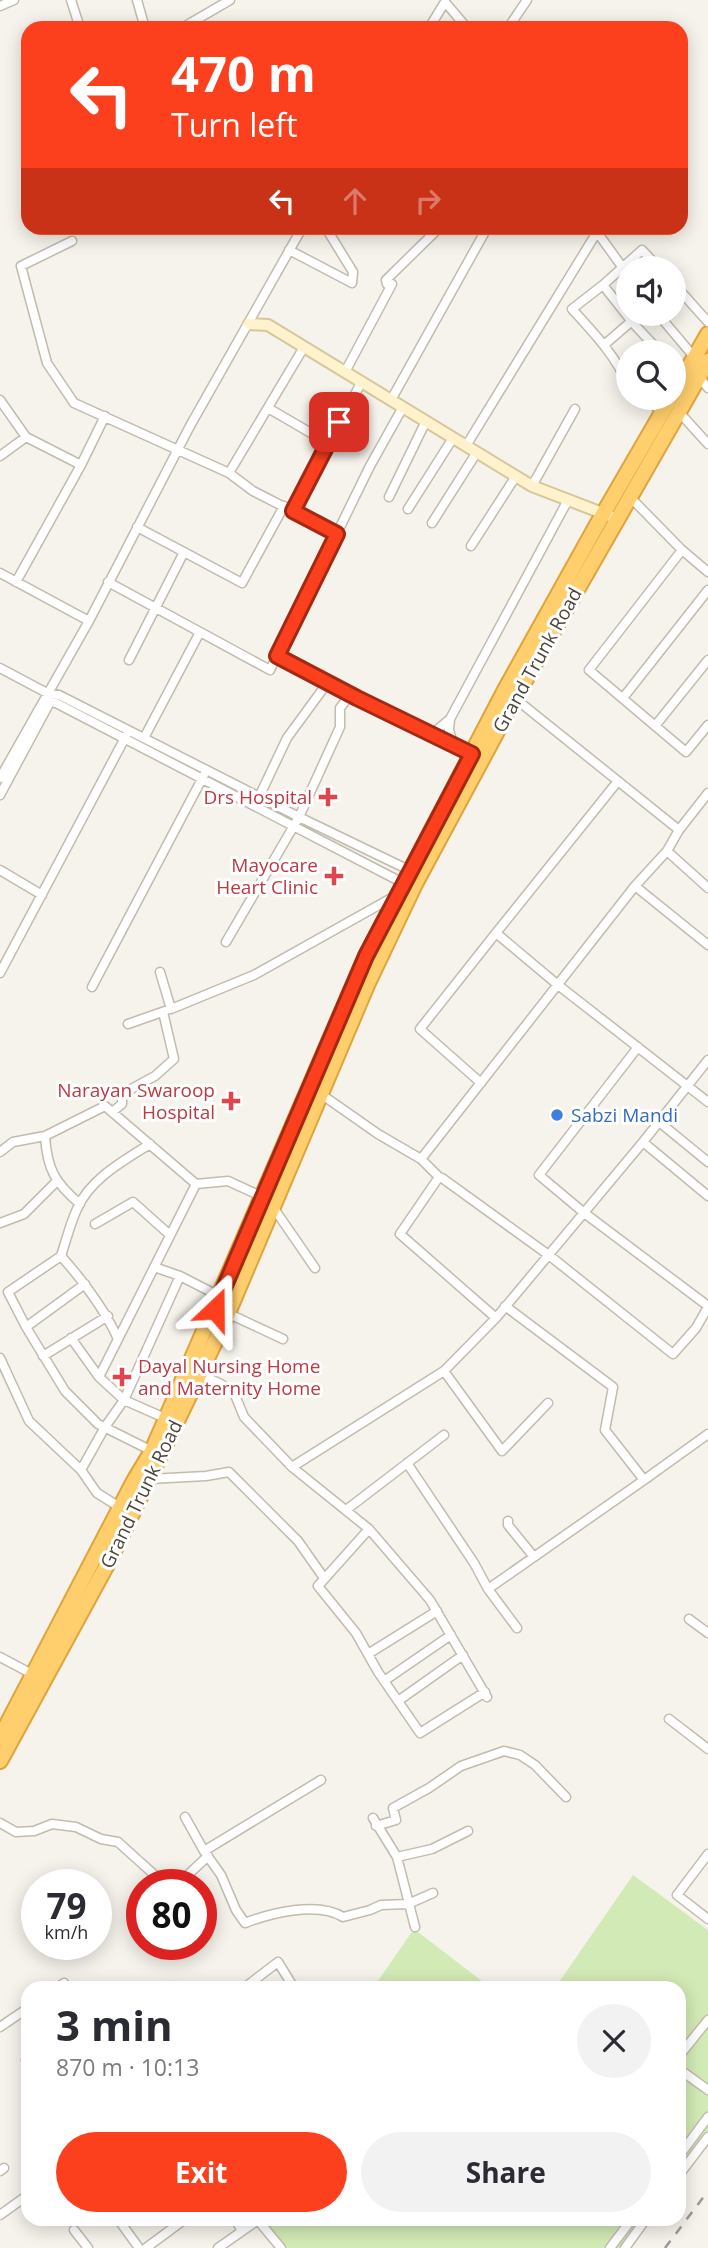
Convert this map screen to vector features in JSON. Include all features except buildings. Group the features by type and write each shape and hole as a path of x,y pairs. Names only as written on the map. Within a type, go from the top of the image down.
{"highway":[{"name":"Grand Trunk Road","path":"686,387 700,371 708,334"},
{"name":"Grand Trunk Road","path":"610,516 629,496 669,410"},
{"name":"Grand Trunk Road","path":"0,1738 167,1419 220,1297 267,1202 315,1090 366,956 409,883 510,694 610,516 663,411"},
{"name":"Grand Trunk Road","path":"409,883 472,754 510,694"},
{"name":"Grand Trunk Road","path":"0,1762 109,1561 149,1479 227,1313 267,1202"}],"street":[{"path":"0,6 14,0"},
{"path":"71,0 78,21"},
{"path":"137,0 143,21"},
{"path":"194,21 230,0"},
{"path":"513,21 527,0"},
{"path":"433,21 444,2 461,21"},
{"path":"0,778 89,621 178,449 297,235"},
{"path":"289,250 352,282 353,272 331,235"},
{"path":"345,372 392,284 387,284 386,279 432,235"},
{"path":"391,400 482,235"},
{"path":"432,523 592,235"},
{"path":"599,235 616,259"},
{"path":"72,241 22,265 47,363 74,403 229,474 253,491 337,534"},
{"path":"635,256 642,250 648,256"},
{"path":"616,273 572,309 604,345 616,365"},
{"path":"603,285 616,302"},
{"path":"686,298 708,323"},
{"path":"249,324 268,325 532,486 610,516"},
{"path":"604,345 627,326"},
{"path":"636,326 649,340"},
{"path":"667,326 700,371"},
{"path":"229,474 304,347"},
{"path":"293,511 362,381"},
{"path":"0,400 26,437 82,465"},
{"path":"108,582 270,670 370,466 403,407"},
{"path":"268,408 328,443"},
{"path":"532,486 575,409"},
{"path":"682,410 708,444"},
{"path":"16,582 82,465 105,416"},
{"path":"389,497 426,421"},
{"path":"0,456 26,437"},
{"path":"408,509 453,438"},
{"path":"471,547 516,476"},
{"path":"629,496 682,550 708,572"},
{"path":"432,734 450,719 568,500"},
{"path":"137,527 242,583 284,506"},
{"path":"682,550 589,670 686,752 708,725"},
{"path":"129,660 184,552"},
{"path":"0,573 89,621"},
{"path":"623,698 708,590"},
{"path":"144,737 200,632"},
{"path":"277,656 472,754"},
{"path":"655,726 708,660"},
{"path":"0,668 47,693 60,695 202,778 293,827 409,883"},
{"path":"259,797 287,738 328,682"},
{"path":"510,694 679,830"},
{"path":"226,942 299,817 340,727 340,708 347,699 357,698"},
{"path":"0,795 50,702 56,703 127,734 144,737 299,817 409,883"},
{"path":"450,719 449,730 453,744"},
{"path":"0,973 127,734"},
{"path":"92,988 206,769"},
{"path":"481,1083 420,1029 618,782"},
{"path":"421,1158 635,886 667,851 679,830 708,793"},
{"path":"667,851 708,888"},
{"path":"0,870 42,895"},
{"path":"128,1024 254,975 409,883"},
{"path":"635,886 708,944"},
{"path":"496,933 708,1102"},
{"path":"112,1112 122,1104 122,1094 155,1076 174,1059 160,972"},
{"path":"442,1178 548,1255 673,1353 696,1328 708,1306 583,1212 539,1175 638,1047"},
{"path":"292,1467 444,1371 496,1318 708,1060"},
{"path":"315,1090 378,1135 421,1158 439,1177 400,1234 496,1318"},
{"path":"0,1152 13,1142 45,1136 106,1106 196,1184 228,1181 267,1202 315,1268"},
{"path":"658,1121 708,1161"},
{"path":"45,1136 52,1174 62,1188 80,1204"},
{"path":"643,1142 708,1196"},
{"path":"149,1144 114,1168 88,1191 80,1204 61,1256 4,1294 65,1391 98,1423 152,1451"},
{"path":"0,1223 24,1214 57,1181"},
{"path":"99,1377 196,1184"},
{"path":"94,1224 133,1202 170,1235"},
{"path":"61,1256 108,1316 118,1339"},
{"path":"154,1267 180,1276 220,1297"},
{"path":"81,1471 105,1427 124,1400 180,1276"},
{"path":"26,1327 85,1284"},
{"path":"505,1307 613,1387 605,1430 644,1480"},
{"path":"227,1313 283,1339"},
{"path":"43,1356 108,1316"},
{"path":"71,1338 99,1377 124,1400 167,1419"},
{"path":"0,1358 29,1421 81,1471 97,1493 121,1508"},
{"path":"444,1371 502,1451 548,1403"},
{"path":"199,1374 221,1384 235,1395 244,1417 292,1467 369,1529 437,1611 486,1695 420,1733 384,1681 356,1633 318,1586 369,1529"},
{"path":"488,1589 708,1434"},
{"path":"346,1510 443,1435"},
{"path":"407,1463 474,1563 488,1589 517,1628"},
{"path":"149,1479 229,1472 298,1541 324,1578"},
{"path":"508,1521 534,1557"},
{"path":"368,1654 437,1611"},
{"path":"689,1619 708,1633"},
{"path":"384,1681 451,1634"},
{"path":"398,1700 463,1655"},
{"path":"0,1657 34,1675"},
{"path":"669,1719 708,1749"},
{"path":"415,1927 397,1857 375,1822 396,1820 393,1808 461,1766 504,1751 520,1755 535,1765 566,1797"},
{"path":"192,1869 206,1853 321,1780"},
{"path":"186,1817 221,1875 236,1910 245,1923 264,1916 324,1909 344,1917 381,1905 408,1905 433,1893"},
{"path":"0,1823 16,1832 34,1831 52,1824 76,1827 100,1839 118,1842 148,1869"},
{"path":"397,1857 432,1849 468,1831"},
{"path":"708,1854 677,1895 708,1919"},
{"path":"253,1981 278,1962 289,1981"},
{"path":"0,2027 21,2013"},
{"path":"686,2047 708,2020"},
{"path":"686,2074 708,2090"},
{"path":"686,2147 708,2117"},
{"path":"686,2166 708,2137"},
{"path":"0,2215 21,2200"},
{"path":"123,2226 139,2248"},
{"path":"146,2248 176,2226"},
{"path":"239,2226 242,2231"},
{"path":"218,2248 248,2226"},
{"path":"263,2226 281,2248"},
{"path":"610,2248 627,2226"},
{"path":"625,2248 641,2226"},
{"path":"74,2230 89,2248"}],"green space":[{"path":"633,1875 708,1930 708,2136 686,2166 686,1981 560,1981"},
{"path":"414,1929 482,1981 378,1981"},
{"path":"266,2226 641,2226 624,2248 284,2248"}],"railway":[{"path":"686,2220 708,2191"},
{"path":"665,2248 682,2226"}],"place":[{"name":"Drs Hospital","path":"328,797"},
{"name":"Mayocare Heart Clinic","path":"334,876"},
{"name":"Narayan Swaroop Hospital","path":"231,1101"},
{"name":"Sabzi Mandi","path":"557,1115"},
{"name":"Dayal Nursing Home and Maternity Home","path":"122,1377"}],"route":[{"path":"215,1309 366,956 472,754 277,656 337,534 293,511 339,422"}]}
